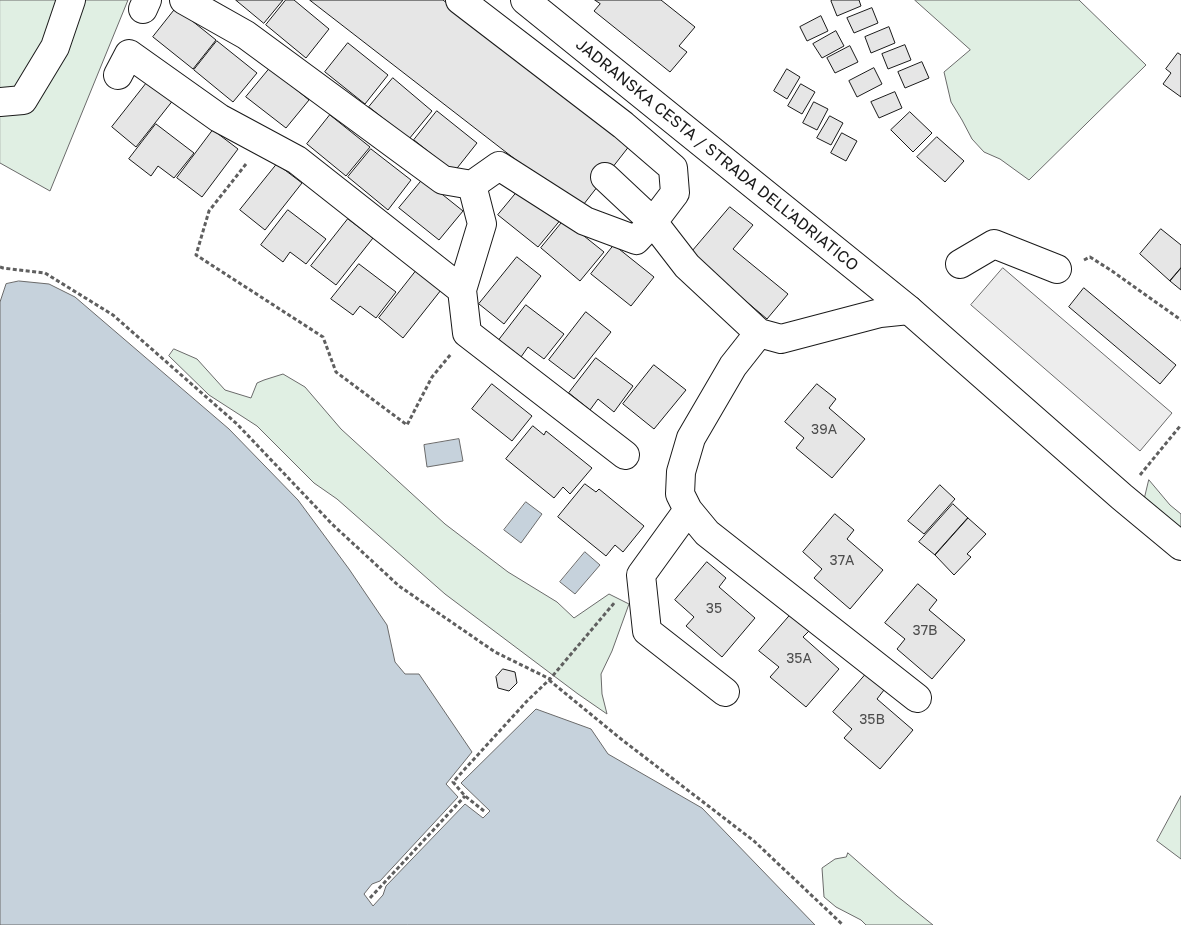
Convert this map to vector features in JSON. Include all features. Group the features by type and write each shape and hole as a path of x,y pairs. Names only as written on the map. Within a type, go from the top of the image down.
{"main road":[{"path":"0,102 23,100 55,47 71,0"},
{"path":"184,0 246,35 443,180 472,185 499,166 585,221 636,240 653,222 675,193 673,168 623,125 516,50 460,0"},
{"name":"JADRANSKA CESTA / STRADA DELL'ADRIATICO","path":"524,0 591,52 909,310 1122,497 1181,546"},
{"path":"118,75 129,54 219,118 297,160 462,290"},
{"path":"605,177 653,222 687,266 752,326 781,339 880,313 909,310"},
{"path":"472,185 482,224 462,290 467,333 625,455"},
{"path":"960,264 994,244 1057,269"},
{"path":"752,326 733,366 691,438 681,472 680,494 688,510 707,532 917,698"},
{"path":"688,510 640,575 647,631 725,692"}],"path":[{"path":"263,142 209,211 196,254 323,337 336,372 407,425 432,377 467,333"},
{"path":"0,266 3,268 45,273 112,315 237,424 332,524 399,586 495,652 549,680 754,842 843,925"},
{"path":"1112,272 1181,320"},
{"path":"1141,474 1181,425"},
{"path":"484,811 465,796 453,782 527,701 549,680 618,599"},
{"path":"370,898 465,796"}],"green space":[{"path":"0,0 128,0 50,191 0,163"},
{"path":"915,0 1079,0 1146,65 1029,180 1000,159 984,152 972,139 951,102 944,72 970,50"},
{"path":"174,349 197,359 225,390 251,398 257,383 283,374 305,387 341,429 445,524 508,572 557,602 574,618 609,594 629,604 612,651 601,674 602,694 607,714 445,594 337,499 314,483 257,426 209,395 169,356"},
{"path":"1149,480 1170,505 1181,514 1181,530 1144,501"},
{"path":"1181,796 1181,859 1157,841"},
{"path":"848,853 933,925 866,925 861,920 836,907 824,897 822,868 835,859 846,857"}],"shaded area":[{"path":"1003,268 1172,413 1140,451 971,305"},
{"path":"19,281 49,284 75,297 229,429 298,500 349,569 387,625 395,662 405,674 419,674 472,752 446,784 458,797 380,881 372,884 364,894 373,906 383,895 386,886 465,804 483,818 490,811 461,783 536,709 591,729 608,754 702,808 815,925 0,925 0,302 6,284"},
{"path":"459,439 463,461 427,467 424,445"},
{"path":"526,502 542,514 521,543 504,530"},
{"path":"585,552 600,565 575,594 560,582"}],"building":[{"path":"236,0 283,0 264,23"},
{"path":"286,0 294,0 329,29 306,58 266,25"},
{"path":"310,0 443,0 630,145 580,209"},
{"path":"595,0 661,0 695,27 679,46 687,52 670,72 594,11 600,4"},
{"path":"859,0 861,6 837,16 831,1"},
{"path":"176,8 216,40 193,69 153,37"},
{"path":"872,8 878,23 854,33 847,18"},
{"path":"821,16 828,31 807,41 800,27"},
{"path":"889,27 895,43 871,53 865,37"},
{"path":"836,31 844,46 822,58 813,44"},
{"path":"217,41 257,73 233,102 194,70"},
{"path":"348,43 388,75 365,104 325,72"},
{"path":"905,45 911,60 888,69 882,54"},
{"path":"850,46 858,62 835,73 827,58"},
{"path":"1178,53 1181,55 1181,97 1163,84 1171,73 1166,69"},
{"path":"922,62 929,78 905,88 898,72"},
{"path":"270,68 309,100 286,128 246,97"},
{"path":"874,68 882,84 857,97 849,81"},
{"path":"787,69 800,77 787,99 774,91"},
{"path":"393,78 432,111 409,139 369,107"},
{"path":"149,80 174,99 136,147 112,127"},
{"path":"801,84 815,92 802,114 788,106"},
{"path":"895,92 902,108 879,118 871,102"},
{"path":"814,102 828,109 817,130 803,123"},
{"path":"437,111 477,143 454,172 414,140"},
{"path":"910,112 932,133 913,152 891,130"},
{"path":"330,115 370,147 346,176 307,144"},
{"path":"830,116 843,123 831,145 817,138"},
{"path":"156,124 194,153 174,178 158,166 151,176 129,159"},
{"path":"213,130 238,149 202,197 177,178"},
{"path":"842,133 857,141 846,161 831,153"},
{"path":"937,137 964,161 945,182 917,157"},
{"path":"371,149 411,180 388,210 348,177"},
{"path":"277,164 302,183 265,230 240,210"},
{"path":"423,179 463,211 439,240 399,208"},
{"path":"522,186 562,218 538,247 498,215"},
{"path":"730,207 753,225 733,249 788,294 767,319 690,254"},
{"path":"288,210 326,239 306,264 290,252 283,262 261,245"},
{"path":"348,219 373,238 336,285 311,266"},
{"path":"564,220 604,252 580,281 541,248"},
{"path":"1161,229 1181,245 1181,268 1170,281 1140,254"},
{"path":"614,245 654,277 631,306 591,274"},
{"path":"517,257 541,276 504,324 479,304"},
{"path":"359,264 396,292 376,318 360,306 353,315 331,299"},
{"path":"1181,268 1181,290 1170,281"},
{"path":"416,271 441,290 403,338 379,318"},
{"path":"1084,288 1176,365 1160,384 1069,307"},
{"path":"526,305 564,334 544,359 528,347 521,357 499,340"},
{"path":"586,312 611,332 574,379 549,360"},
{"path":"596,358 633,386 614,412 598,399 590,410 569,393"},
{"path":"654,365 686,390 654,429 623,404"},
{"path":"492,384 532,416 512,441 472,409"},
{"path":"817,384 836,399 829,408 865,439 832,478 796,448 804,438 785,422"},
{"path":"533,426 544,435 546,431 592,468 570,494 563,487 554,498 506,459"},
{"path":"585,484 596,492 599,489 644,526 623,552 615,545 606,556 558,517"},
{"path":"940,485 955,499 924,534 908,521"},
{"path":"953,504 968,518 935,555 919,542"},
{"path":"835,514 854,530 847,539 883,570 850,609 814,578 822,569 803,552"},
{"path":"968,518 986,534 967,554 971,557 954,575 935,555"},
{"path":"707,562 726,578 719,587 755,618 722,657 686,626 694,617 675,600"},
{"path":"918,584 937,600 929,610 965,640 932,679 897,649 905,639 885,623"},
{"path":"792,613 811,629 803,637 839,669 806,707 770,677 779,667 759,651"},
{"path":"503,669 515,672 517,683 509,691 498,688 496,677"},
{"path":"866,674 884,690 877,699 913,730 880,769 844,738 852,729 833,712"}]}
